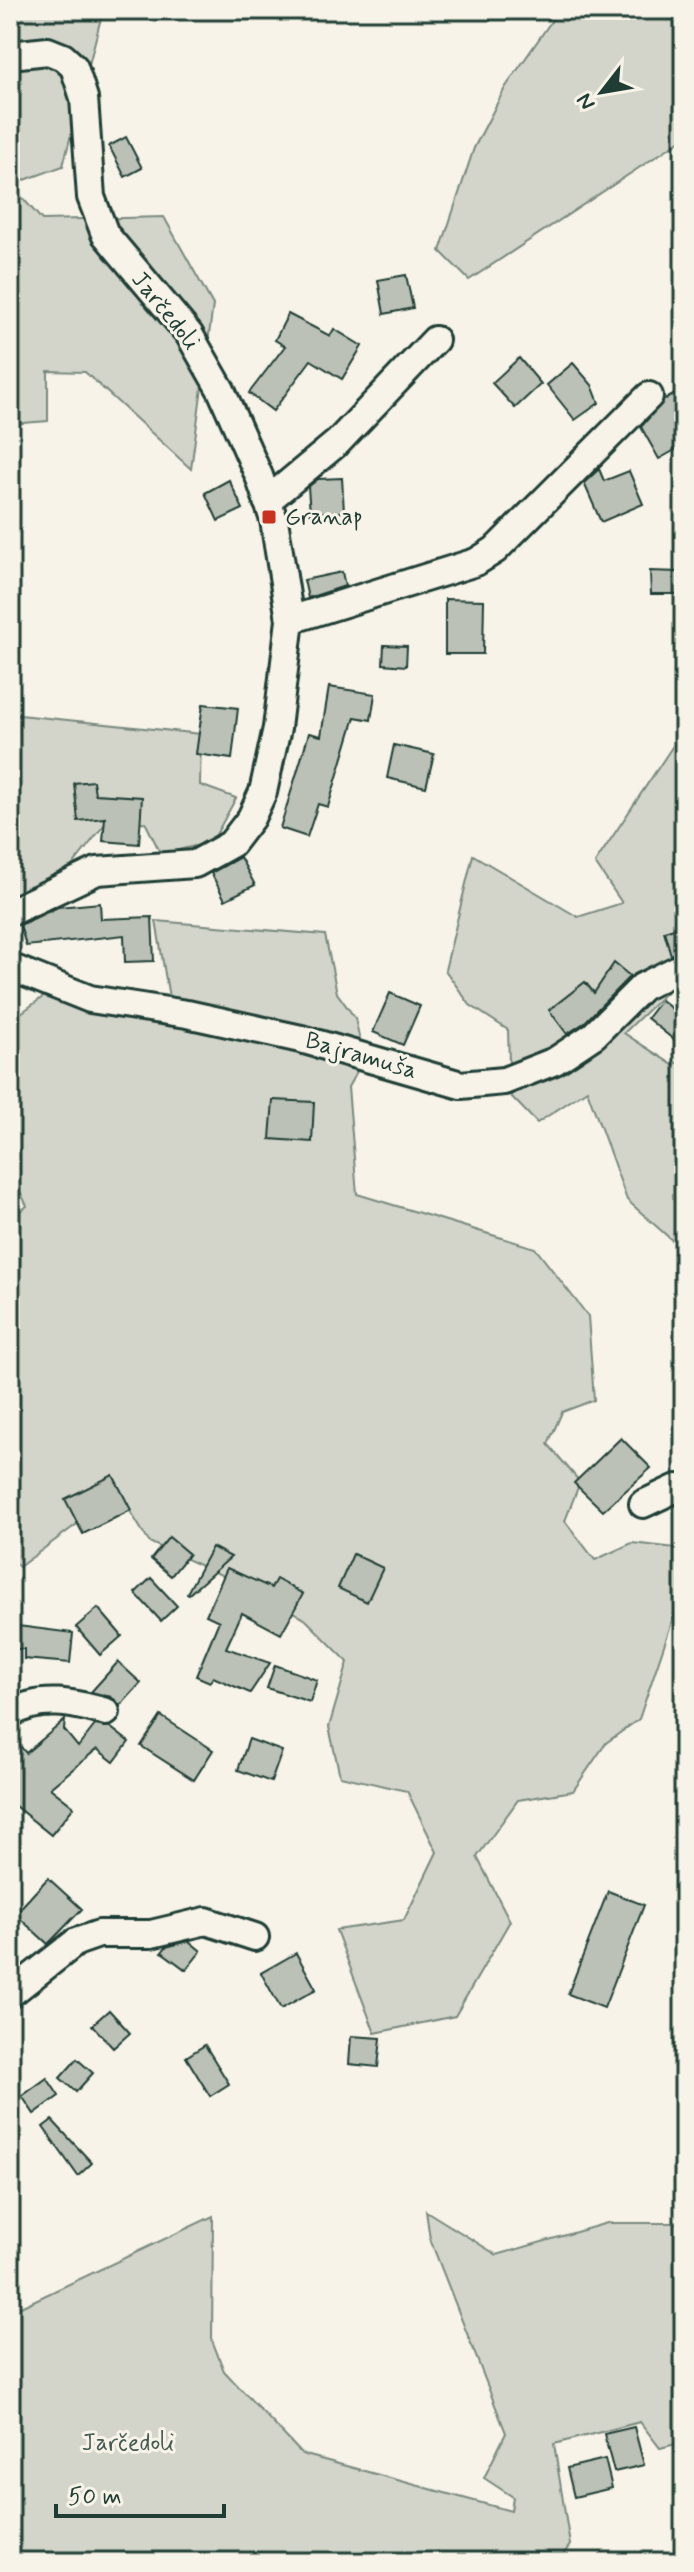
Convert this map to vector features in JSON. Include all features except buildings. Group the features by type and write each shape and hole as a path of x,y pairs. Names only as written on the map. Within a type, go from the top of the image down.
{"street":[{"name":"Jarčedoli","path":"10,55 48,51 63,57 74,67 84,98 91,197 105,234 189,334 221,390 267,501 290,620 277,728 263,792 251,818 231,844 195,864 97,871 10,912"},
{"path":"267,501 338,442 435,340"},
{"path":"290,620 476,562 495,550 649,396"},
{"name":"Bajramuša","path":"10,967 90,999 187,1014 301,1039 461,1085 504,1081 555,1061 594,1035 642,987 684,966"},
{"path":"643,1504 677,1488 684,1491"},
{"path":"10,1714 22,1707 67,1701 106,1712"},
{"path":"10,1994 76,1942 99,1934 151,1934 206,1921 255,1937"}],"green space":[{"path":"10,10 103,10 63,166 11,185 42,220 164,217 213,305 191,469 85,372 48,371 48,421 10,424"},
{"path":"559,10 684,10 684,138 469,280 440,251 474,148 505,88"},
{"path":"10,714 201,734 200,785 236,798 212,842 161,854 145,822 105,824 65,875 10,906"},
{"path":"684,729 684,975 624,1033 673,1065 684,1059 684,1251 627,1200 587,1090 537,1123 510,1095 508,1030 470,1005 445,970 473,855 578,917 622,903 595,863"},
{"path":"156,921 325,935 337,993 355,1018 364,1059 348,1087 357,1194 535,1248 588,1316 594,1400 562,1412 548,1444 580,1482 565,1521 595,1560 632,1543 684,1549 684,1609 676,1610 639,1719 606,1743 573,1791 518,1800 477,1857 510,1921 455,2016 375,2033 336,1930 404,1920 437,1852 407,1791 340,1776 329,1727 348,1662 306,1620 267,1596 149,1542 119,1493 19,1567 10,1558 10,1306 17,1289 10,1285 10,1219 27,1206 10,1170 10,1021 65,981 172,1015"},
{"name":"Jarčedoli","path":"426,2211 497,2255 607,2223 684,2223 684,2442 660,2448 640,2422 554,2444 570,2545 558,2562 10,2562 10,2312 213,2216 212,2340 224,2371 302,2454 511,2511 513,2497 484,2478 506,2433 430,2239"}],"place":[{"name":"Granap","path":"269,517"}]}
